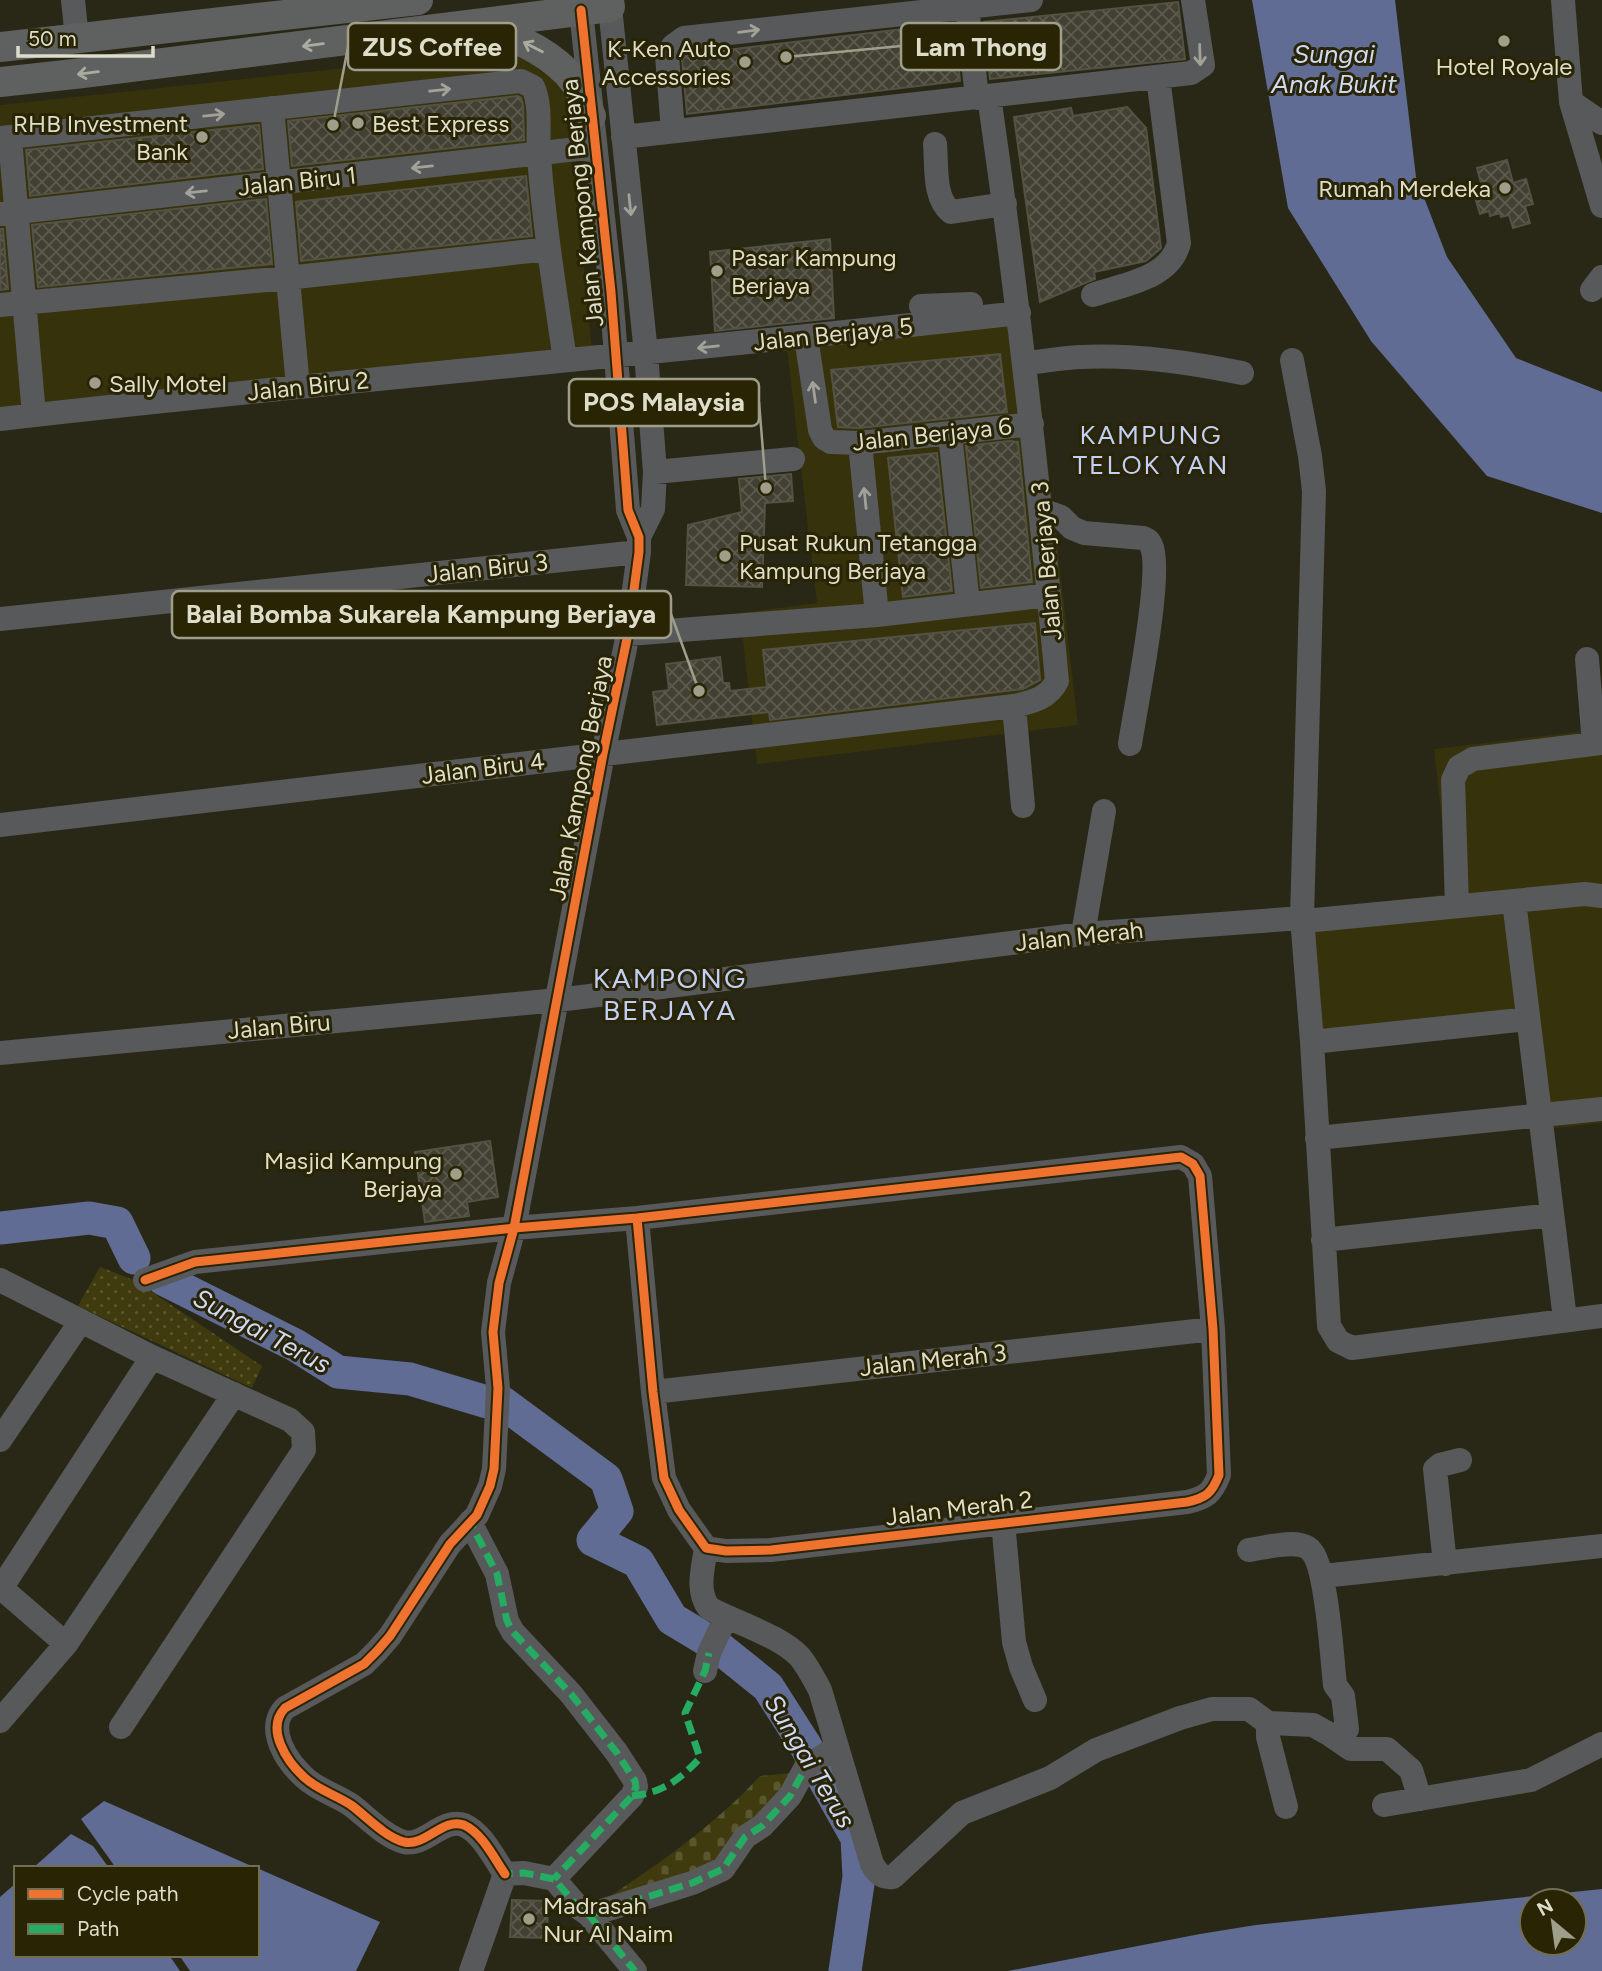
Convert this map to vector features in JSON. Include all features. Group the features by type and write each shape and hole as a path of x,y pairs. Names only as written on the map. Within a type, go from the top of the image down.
{"main road":[{"path":"0,47 418,0"},
{"path":"0,82 478,24 595,4"},
{"path":"478,24 551,56 576,83 592,116"}],"street":[{"path":"73,0 77,38"},
{"path":"673,131 667,55 673,46 684,38 1031,0"},
{"path":"623,137 1191,73 1202,65 1193,0"},
{"path":"1563,0 1571,102 1602,206"},
{"name":"Jalan Kampong Berjaya","path":"595,4 592,116 628,510 639,545"},
{"name":"Jalan Kampong Berjaya","path":"505,1874 480,1838 467,1826 450,1825 416,1842 406,1843 396,1839 348,1803 303,1777 285,1750 276,1730 279,1714 285,1708 364,1664 390,1636 450,1544 470,1522 485,1498 494,1469 498,1388 493,1332 499,1283 514,1228 628,634 639,545 653,509 655,472 646,353 623,137 595,4"},
{"name":"Jalan Berjaya 3","path":"967,5 1005,204 1026,363 1057,681 1047,694"},
{"path":"1093,295 1153,275 1176,256 1179,243 1158,77"},
{"path":"34,415 12,304 5,138 521,81 533,87 537,97 539,154 549,250 565,360"},
{"path":"1571,102 1602,123"},
{"path":"272,108 298,386"},
{"path":"935,144 940,194 943,205 951,212 1005,204"},
{"name":"Jalan Biru 1","path":"9,213 595,147"},
{"path":"12,304 549,250"},
{"path":"921,306 1000,302 1018,305"},
{"name":"Jalan Berjaya 5","path":"616,356 806,337 1018,305"},
{"name":"Jalan Berjaya 6","path":"806,337 820,430 824,438 831,442 860,443 1032,424"},
{"name":"Jalan Biru 2","path":"0,419 298,386 616,356"},
{"path":"1026,363 1082,357 1151,359 1186,362 1242,373"},
{"path":"1292,360 1314,491 1302,918 1329,1326 1338,1341 1352,1348 1602,1316"},
{"path":"950,434 968,604"},
{"path":"860,443 877,615"},
{"path":"655,472 793,459"},
{"path":"1042,510 1061,517 1072,528 1084,533 1143,538 1153,547 1155,588 1130,744"},
{"name":"Jalan Biru 3","path":"0,619 639,545"},
{"path":"628,634 877,615 1049,596"},
{"path":"1457,906 1453,780 1460,767 1473,759 1598,743 1587,659"},
{"name":"Jalan Biru 4","path":"0,825 1014,706 1047,694"},
{"path":"1014,706 1023,806"},
{"path":"1083,934 1104,811"},
{"name":"Jalan Merah","path":"558,999 1083,934 1302,918 1315,920 1596,893"},
{"path":"1514,901 1565,1319"},
{"name":"Jalan Biru","path":"0,1053 558,999"},
{"path":"1312,1042 1528,1019"},
{"path":"1317,1138 1602,1109"},
{"name":"Jalan Merah 2","path":"637,1218 1181,1157 1193,1164 1200,1177 1213,1329 1219,1475 1213,1489 1204,1499 771,1550 726,1551 706,1548"},
{"path":"1323,1240 1552,1215"},
{"path":"145,1280 195,1262 514,1228 637,1218 664,1478 679,1510 706,1548 702,1599 723,1624 785,1644 800,1657 820,1690 832,1751 872,1864 877,1873 885,1877 893,1877 962,1813 1050,1778 1096,1750 1180,1718 1212,1709 1249,1709 1268,1723 1313,1725 1352,1749 1387,1749 1411,1770 1420,1799"},
{"path":"1,1283 152,1357 290,1420 303,1432 304,1450 121,1727"},
{"path":"0,1440 81,1321"},
{"name":"Jalan Merah 3","path":"653,1392 1213,1329"},
{"path":"66,1644 1,1588 152,1357"},
{"path":"0,1721 66,1644 234,1394"},
{"path":"1445,1564 1435,1475 1440,1465 1460,1460"},
{"path":"470,1522 497,1574 507,1621 513,1632 571,1694 635,1781 636,1787 632,1796 554,1879"},
{"path":"1003,1522 1014,1642 1035,1700"},
{"path":"1249,1550 1295,1545 1306,1546 1314,1553 1323,1576 1335,1685 1343,1696 1347,1713 1347,1728 1340,1735 1329,1734"},
{"path":"1323,1576 1602,1546"},
{"path":"707,1662 723,1624"},
{"path":"1268,1723 1268,1737 1286,1807"},
{"path":"1384,1805 1531,1780 1602,1744"},
{"path":"590,1914 692,1883 723,1869 745,1838 762,1826 790,1796 806,1768 832,1751"},
{"path":"471,1971 505,1874 524,1873 554,1879 579,1908 590,1914 635,1971"}],"shaded area":[{"path":"524,49 565,80 592,349 0,412 0,105"},
{"path":"1029,302 1078,725 757,764 740,613 817,603 785,332"},
{"path":"1602,729 1602,1123 1547,1129 1535,1024 1322,1049 1306,911 1450,894 1434,749"}],"green space":[{"path":"100,1267 134,1280 262,1366 252,1388 78,1306"},
{"path":"794,1773 720,1864 599,1904 704,1829 760,1776"}],"water":[{"name":"Sungai Anak Bukit","path":"1252,0 1395,0 1416,177 1447,257 1516,358 1602,392 1602,513 1487,476 1371,341 1288,208"},
{"path":"104,1801 251,1866 115,1866 81,1819"},
{"path":"71,1834 93,1846 108,1866 35,1866"},
{"path":"259,1869 380,1922 356,1971 190,1971 180,1957 259,1957"},
{"path":"14,1885 14,1957 170,1957 180,1971 0,1971 0,1897"},
{"path":"1602,1889 1602,1971 1008,1971 1256,1925 1518,1898 1518,1957 1588,1957 1588,1890"}],"building":[{"path":"1178,2 1185,59 990,79 984,22"},
{"path":"954,23 960,81 687,114 682,59 685,55"},
{"path":"518,96 523,105 524,140 292,166 288,121"},
{"path":"1127,107 1146,128 1161,248 1146,261 1094,272 1095,279 1040,302 1014,117 1071,108 1073,116"},
{"path":"259,125 263,169 30,196 26,150"},
{"path":"1507,160 1513,183 1526,179 1533,204 1525,206 1530,223 1513,228 1509,215 1501,217 1500,213 1490,216 1489,211 1480,214 1474,194 1483,191 1477,168"},
{"path":"526,176 532,236 301,261 296,202"},
{"path":"266,199 272,264 38,287 32,225"},
{"path":"0,229 3,229 8,289 0,290"},
{"path":"830,239 834,318 715,331 710,252"},
{"path":"1000,354 1007,412 859,428 838,427 831,370"},
{"path":"1018,442 1032,582 981,588 966,446"},
{"path":"937,453 952,591 903,597 888,458"},
{"name":"Pusat Rukun Tetangga Kampung Berjaya","path":"791,474 793,501 765,503 762,587 686,585 688,525 742,512 739,479"},
{"path":"1035,623 1040,680 1023,689 770,720 769,712 657,725 653,692 669,690 666,664 720,657 723,683 729,683 730,691 767,687 763,650"},
{"name":"Masjid Kampung Berjaya","path":"490,1141 498,1197 467,1202 469,1216 425,1222 415,1152"},
{"name":"Madrasah Nur Al Naim","path":"512,1900 548,1901 547,1938 510,1937"}],"waterway":[{"name":"Sungai Terus","path":"0,1228 89,1218 117,1223 134,1258"},
{"name":"Sungai Terus","path":"163,1279 295,1345 338,1372 410,1379 487,1402"},
{"name":"Sungai Terus","path":"503,1403 606,1479 617,1511 593,1540 638,1562 672,1619 717,1646 768,1687 805,1745 857,1838 859,1877 845,1971"}],"marked path":[{"path":"466,1527 470,1522 497,1574 507,1621 513,1632 571,1694 635,1781 636,1787 632,1796 554,1879"},
{"path":"632,1796 653,1792 670,1784 700,1758 685,1713 705,1671 709,1653"},
{"path":"589,1915 692,1883 723,1869 745,1837 762,1826 790,1796 806,1767"},
{"path":"501,1869 505,1874 524,1873 554,1879 579,1908 589,1915 635,1971"}],"cycle path":[{"path":"505,1874 482,1840 464,1825 449,1825 412,1842 404,1842 390,1836 351,1805 305,1778 285,1754 277,1726 279,1716 285,1708 364,1664 390,1636 450,1544 477,1515 490,1486 494,1469 498,1388 493,1332 499,1283 514,1228 628,634 639,552 639,537 628,510 611,292 581,10"},
{"path":"145,1280 195,1262 514,1228 637,1218 1181,1157 1193,1164 1200,1176 1213,1329 1219,1475 1208,1494 1187,1502 771,1550 726,1551 706,1548 679,1510 664,1478 637,1218"}],"place":[{"name":"Hotel Royale","path":"1504,41"},
{"name":"Lam Thong","path":"786,57"},
{"name":"K-Ken Auto Accessories","path":"745,62"},
{"name":"Best Express","path":"358,123"},
{"name":"ZUS Coffee","path":"333,125"},
{"name":"RHB Investment Bank","path":"202,137"},
{"name":"Rumah Merdeka","path":"1505,188"},
{"name":"Pasar Kampung Berjaya","path":"717,271"},
{"name":"Sally Motel","path":"95,383"},
{"name":"POS Malaysia","path":"766,488"},
{"name":"Pusat Rukun Tetangga Kampung Berjaya","path":"725,556"},
{"name":"Balai Bomba Sukarela Kampung Berjaya","path":"699,691"},
{"name":"Masjid Kampung Berjaya","path":"456,1174"},
{"name":"Madrasah Nur Al Naim","path":"529,1919"}],"district":[{"name":"KAMPUNG TELOK YAN","path":"1151,450"},
{"name":"KAMPONG BERJAYA","path":"670,994"}]}
